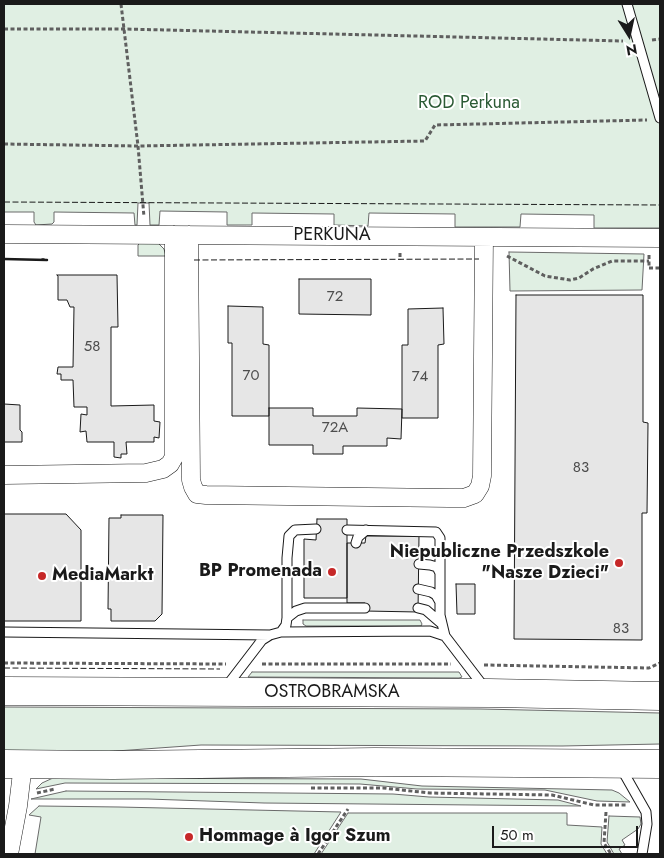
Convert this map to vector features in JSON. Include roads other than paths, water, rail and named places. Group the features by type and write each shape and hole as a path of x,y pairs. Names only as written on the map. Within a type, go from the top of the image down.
{"main road":[{"name":"OSTROBRAMSKA","path":"4,691 660,696"},
{"path":"13,764 113,765 365,762 660,764"}],"street":[{"name":"PERKUNA","path":"4,234 660,238"},
{"path":"181,235 191,480 197,494 450,498 464,498 475,494 480,486 482,476 484,237"},
{"path":"4,475 146,473 163,469 170,464 174,457 181,235"},
{"path":"9,854 19,794 13,764"}],"lane":[{"path":"627,4 660,118"},
{"path":"281,632 288,618 287,550 289,536 295,530 316,529"},
{"path":"347,530 427,530 436,532 440,538 441,624 445,636 489,694"},
{"path":"356,543 358,536 366,530"},
{"path":"419,564 430,564 437,567 440,573"},
{"path":"418,589 431,592 440,602"},
{"path":"288,618 296,611 305,608 352,605 365,608"},
{"path":"418,608 426,610 441,624"},
{"path":"4,632 270,635 281,632 430,631 445,636"},
{"path":"222,693 257,646 270,635"},
{"path":"618,764 646,812 647,824 642,854"}],"place":[{"name":"Niepubliczne Przedszkole \"Nasze Dzieci\"","path":"619,563"},
{"name":"BP Promenada","path":"332,572"},
{"name":"MediaMarkt","path":"42,576"},
{"name":"Hommage à Igor Szum","path":"189,837"}],"park label":[{"name":"ROD Perkuna","path":"469,104"}]}
